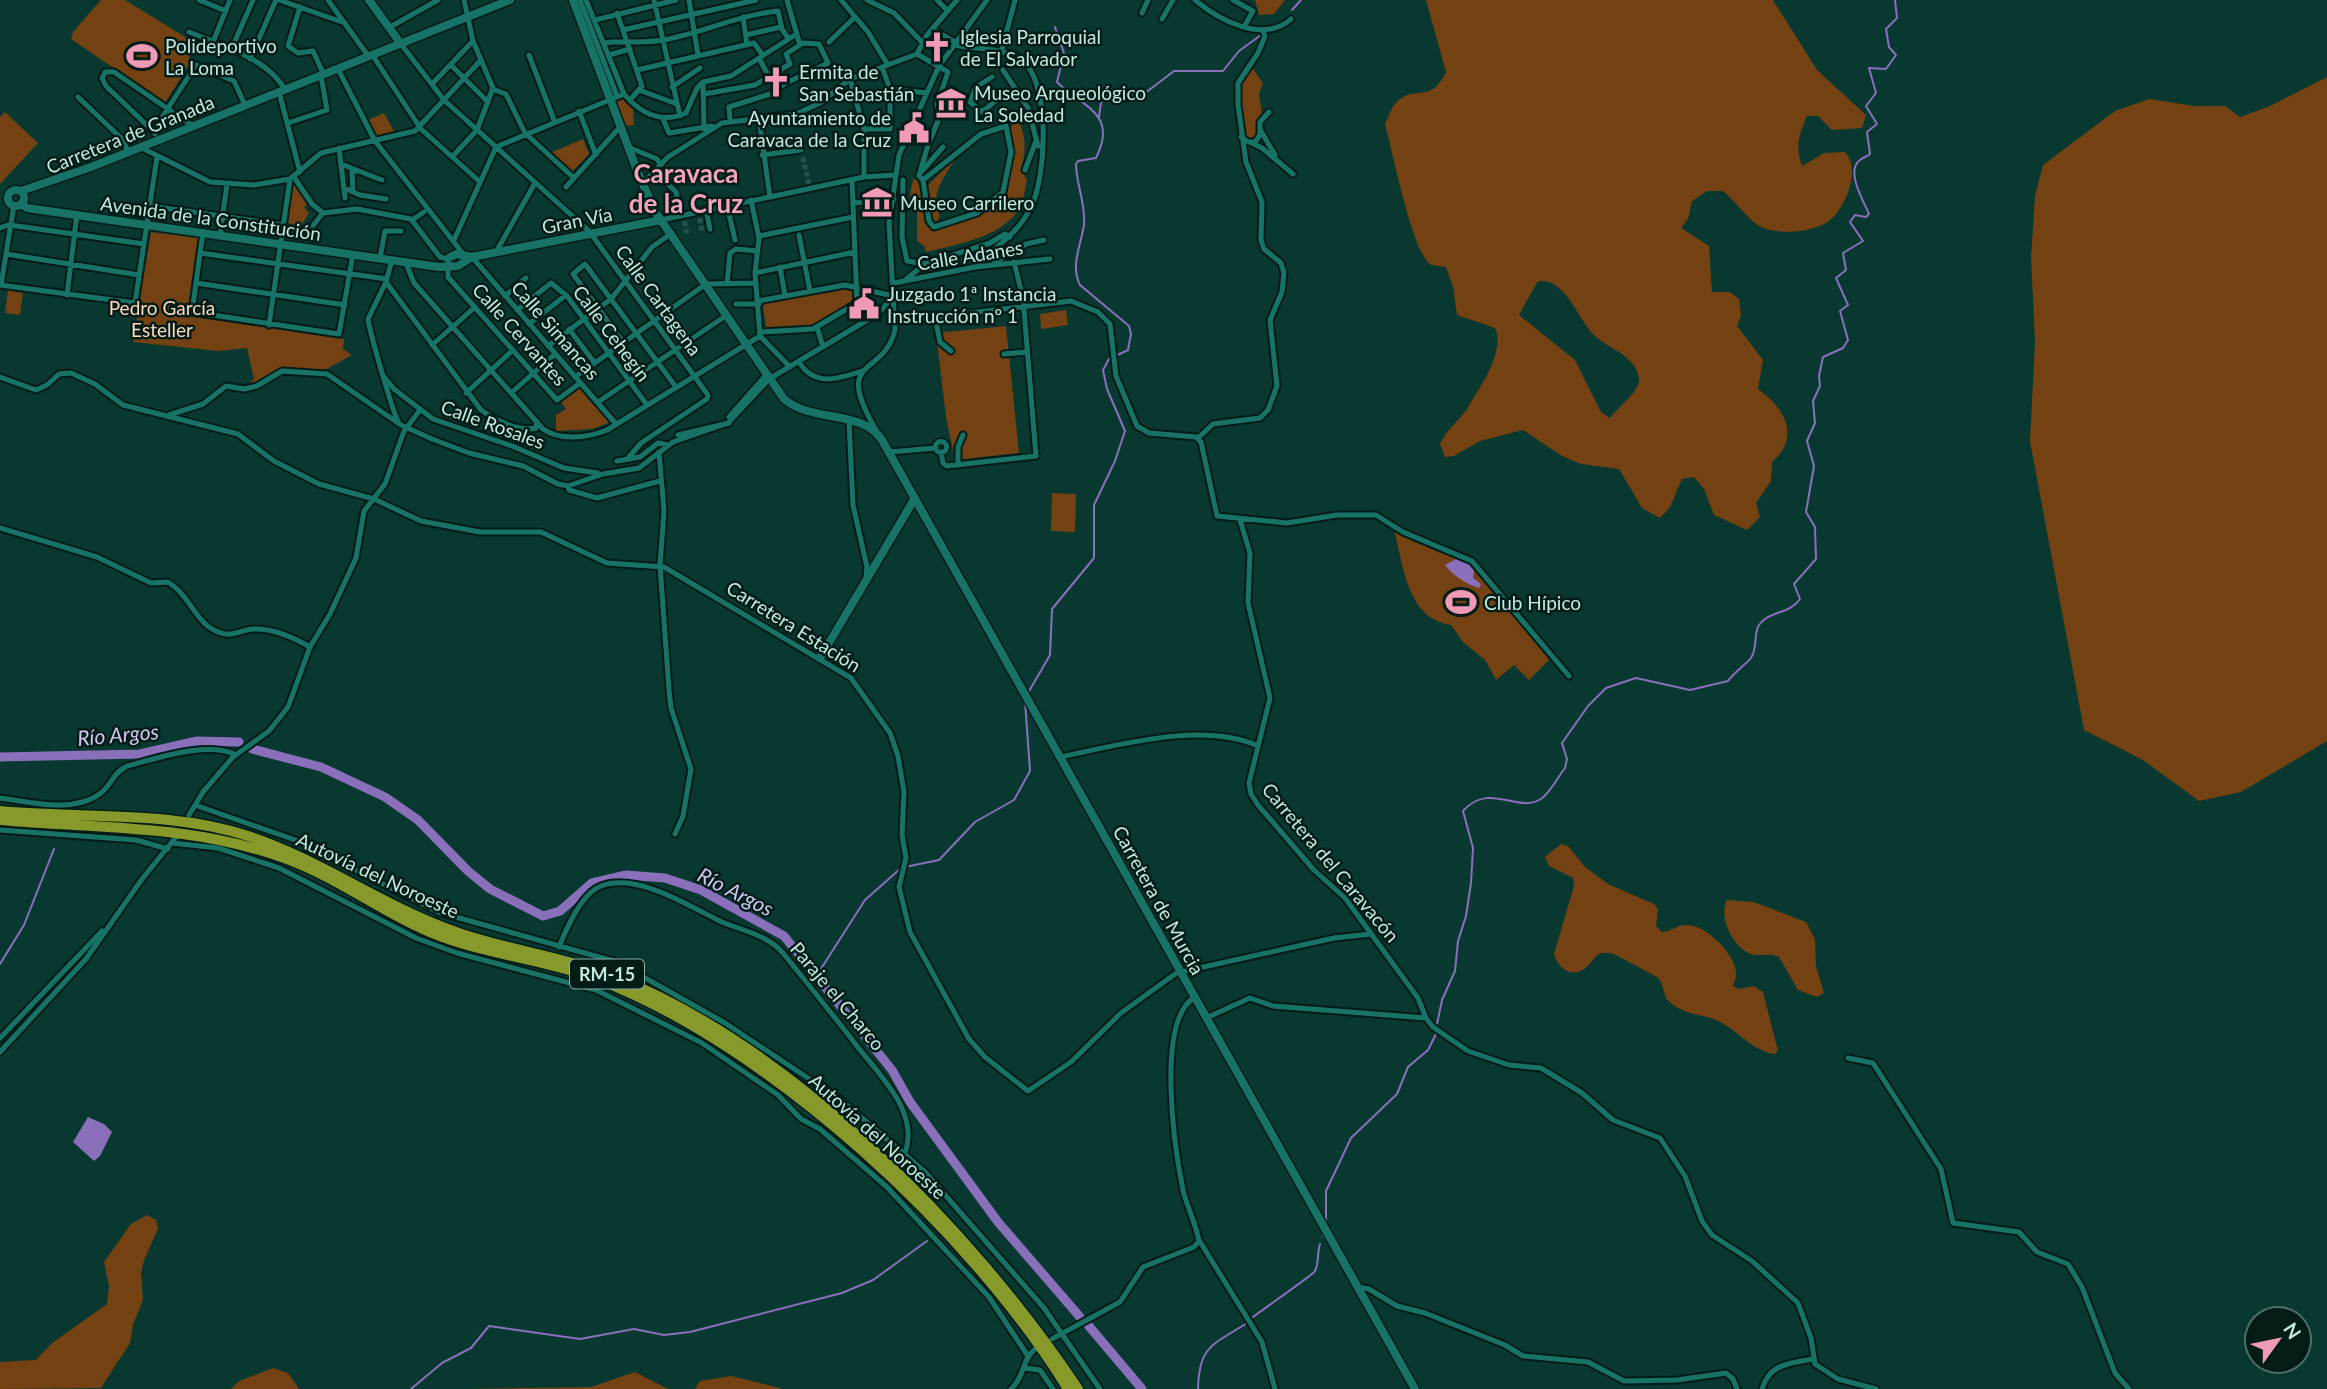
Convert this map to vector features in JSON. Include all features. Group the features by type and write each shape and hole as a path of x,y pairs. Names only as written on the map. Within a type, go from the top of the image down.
{"highway":[{"name":"Autovía del Noroeste","path":"0,811 181,822 245,835 302,856 441,926 608,974 656,995 719,1032 776,1071 872,1149 984,1263 1042,1335 1078,1389"},
{"name":"Autovía del Noroeste","path":"0,820 183,831 233,841 290,860 449,940 531,959 597,979 656,1005 761,1071 867,1155 969,1259 1026,1330 1068,1389"}],"main road":[{"path":"369,0 401,44"},
{"name":"Carretera de Granada","path":"14,201 35,188 141,147 154,132 193,126 510,0"},
{"path":"573,0 613,97 620,127 652,205 768,377 790,404 875,429"},
{"name":"Avenida de la Constitución","path":"14,201 77,214 405,261"},
{"name":"Gran Vía","path":"405,261 454,260 661,220"},
{"name":"Carretera de Murcia","path":"875,429 1021,685 1178,973 1195,997 1415,1389"},
{"path":"820,658 915,498"}],"street":[{"path":"198,0 226,11"},
{"path":"213,42 230,0"},
{"path":"232,50 253,0"},
{"path":"250,59 278,0 345,23"},
{"path":"328,0 420,127 480,181"},
{"path":"390,27 438,0"},
{"path":"452,157 477,130 492,89 473,41 464,0"},
{"path":"580,0 613,97"},
{"path":"586,0 624,94 635,106 663,119 680,116 690,108 696,88 703,82 730,76 795,35"},
{"path":"595,20 655,3 676,0"},
{"path":"689,0 698,55"},
{"path":"623,30 757,0"},
{"path":"787,0 800,45"},
{"path":"841,0 880,50 890,89 890,128 864,129"},
{"path":"867,0 876,1 894,13 922,42"},
{"path":"937,0 948,11"},
{"path":"663,119 669,133 704,129 730,120 759,119 810,109 850,79 917,54 922,42 957,0"},
{"path":"875,429 858,389 862,371 889,343 894,334 894,283 889,223 895,175 909,133 939,66 987,0"},
{"path":"1001,53 1015,0"},
{"path":"1142,13 1148,0"},
{"path":"1162,19 1173,0"},
{"path":"1195,0 1244,27 1263,30 1291,19"},
{"path":"1233,0 1253,11 1244,27"},
{"path":"655,3 680,116"},
{"path":"288,123 328,109 322,76 313,51 298,53 288,46 300,7"},
{"path":"604,43 662,41 743,17 778,11 781,27 788,38"},
{"path":"617,13 642,86 630,100"},
{"path":"743,17 747,45"},
{"path":"829,42 854,18"},
{"path":"746,34 781,27"},
{"path":"933,29 955,44 1016,55 1034,73 1039,89 1042,146 1032,206 1010,237 975,267"},
{"path":"1198,439 1213,424 1253,420 1264,415 1277,386 1270,320 1282,292 1284,273 1278,260 1262,244 1262,202 1246,162 1241,137 1238,83 1258,53 1265,36 1263,30"},
{"path":"189,32 250,59 275,77 282,91 295,176 284,225 269,325"},
{"path":"432,84 473,41"},
{"path":"637,70 754,43 769,77"},
{"name":"Calle Cartagena","path":"401,44 444,100 590,234 695,375"},
{"path":"704,94 750,87 790,64 786,54 800,45 819,44 828,63 809,75 784,84 770,94 729,107 730,120"},
{"path":"609,55 630,49"},
{"path":"917,54 948,72 937,104 940,116 926,163"},
{"path":"529,55 554,121"},
{"path":"141,147 205,180 254,185 295,176 317,155 412,132 420,127 481,60"},
{"path":"193,126 167,108 111,70 103,73 102,80 106,86 154,132 167,108 197,65 234,81 246,105"},
{"path":"451,65 488,102"},
{"path":"672,87 700,68"},
{"path":"338,69 374,141 454,240"},
{"path":"1003,70 1024,101 1038,146 1042,146"},
{"path":"780,72 784,84"},
{"path":"992,77 976,87 970,103 982,112 1004,94"},
{"path":"850,79 864,129 864,177"},
{"path":"703,82 704,129"},
{"path":"492,89 506,94 526,133 574,178"},
{"path":"890,89 927,93"},
{"path":"639,90 677,104"},
{"path":"311,228 323,213 357,209 404,216 412,220 440,257 454,260 454,240 496,147 624,94"},
{"path":"78,97 121,138 128,152"},
{"path":"579,111 596,155"},
{"path":"1252,143 1259,138 1260,122 1269,112"},
{"path":"759,119 770,197"},
{"path":"642,184 660,164 722,123"},
{"path":"923,180 981,134 1006,126 1011,152 1007,181 999,197 977,213 934,227 929,221 923,180 919,176 926,163 943,147"},
{"path":"566,187 620,127"},
{"path":"1261,131 1280,162"},
{"path":"613,135 619,134 627,143 657,159 660,164"},
{"path":"1241,137 1280,162 1293,174"},
{"path":"752,141 760,138"},
{"path":"1025,170 1037,141"},
{"path":"339,148 345,198"},
{"path":"762,155 801,150"},
{"path":"14,201 1,285 135,303 157,157"},
{"path":"341,164 382,180"},
{"path":"353,192 352,172 358,169"},
{"name":"Gran Vía","path":"661,220 864,177 895,175"},
{"path":"295,176 312,204 323,213"},
{"path":"663,179 675,190 681,215"},
{"path":"405,261 414,283 537,422 552,435 603,432 761,334 817,327 855,305 852,180"},
{"path":"904,180 902,237 907,261 925,264"},
{"path":"496,252 535,183"},
{"path":"220,235 228,184"},
{"path":"344,188 386,199"},
{"path":"853,203 866,202 867,194 894,199"},
{"path":"751,200 759,236 755,273 761,334 790,367"},
{"path":"645,223 652,217 652,205"},
{"path":"727,205 735,240"},
{"path":"150,206 284,225"},
{"path":"706,209 709,229"},
{"path":"412,220 424,212"},
{"path":"67,295 77,214"},
{"path":"548,346 611,299 652,247 670,231 668,221 673,216"},
{"path":"759,236 853,217"},
{"path":"0,228 10,224 144,244"},
{"path":"575,236 582,232 581,224"},
{"path":"380,258 385,231 401,231"},
{"path":"597,243 597,236 604,231"},
{"path":"203,232 192,312 269,325 340,334 353,254"},
{"path":"902,282 925,264 990,243 1005,234 1010,237"},
{"path":"799,235 810,291"},
{"path":"991,265 1026,244 1044,240"},
{"path":"727,284 730,253 736,249 758,251"},
{"path":"755,273 855,252"},
{"path":"200,253 387,281 466,393 481,410 495,419 529,429 536,428 537,422"},
{"path":"6,254 139,275"},
{"name":"Calle Adanes","path":"894,283 975,267 1050,258"},
{"path":"392,260 387,281 368,319 391,396 392,408 404,428"},
{"name":"Calle Cervantes","path":"454,260 448,277 559,400 580,383"},
{"name":"Calle Simancas","path":"454,260 505,296 616,424"},
{"path":"889,452 936,448 938,442 943,442 946,448 942,452 945,465 1035,457 1023,307 1014,262"},
{"path":"623,342 573,274 585,264 676,387"},
{"path":"780,267 785,296"},
{"path":"505,296 526,278"},
{"path":"853,288 856,278"},
{"name":"Calle Cehegín","path":"517,310 550,282 566,295 647,405"},
{"path":"196,283 345,305"},
{"path":"575,377 706,284 756,283"},
{"path":"736,304 810,291 853,288 893,296"},
{"path":"529,324 566,295"},
{"path":"168,415 203,404 224,387 244,389 257,386 282,371 327,374 404,428 455,449 523,466 558,484 568,486 603,474 639,468 668,445 729,420 768,377 799,362 883,311 893,296"},
{"path":"894,322 1071,301 1103,316 1111,326 1116,376 1137,426 1149,433 1198,439 1203,446 1216,514 1240,520 1287,523 1337,515 1374,515 1403,532 1465,556 1487,577 1512,612 1569,676"},
{"path":"432,345 475,307"},
{"path":"598,402 727,315"},
{"path":"935,317 940,342 951,351"},
{"path":"817,327 823,347"},
{"path":"569,329 594,362"},
{"path":"466,393 513,350"},
{"path":"1004,355 1027,352"},
{"path":"511,393 555,354"},
{"path":"799,362 807,374 824,380 862,371"},
{"name":"Carretera Estación","path":"0,377 36,390 66,372 95,384 123,405 238,434 274,461 319,484 374,499 436,525 480,532 541,532 607,563 660,565 820,658 856,682 869,707 893,738 905,799 902,835 906,866 899,881 908,927 949,1007 969,1039 985,1057 1030,1091 1087,1049 1121,1013 1178,973"},
{"path":"628,458 641,443 708,398 695,375"},
{"name":"Calle Rosales","path":"385,378 397,392 433,419 502,442 564,468 603,474"},
{"path":"391,396 397,392"},
{"path":"386,416 392,408"},
{"path":"189,815 236,755 269,731 285,712 310,647 352,569 364,511 385,484 404,428 419,410"},
{"path":"861,424 867,420 867,415"},
{"path":"678,435 729,420"},
{"path":"849,421 853,505 867,567 865,584"},
{"path":"958,465 958,447 963,435"},
{"path":"617,461 640,457 658,443 668,445"},
{"path":"659,452 664,511 660,565 671,708 691,769 683,816 675,834"},
{"path":"568,486 569,490 597,498 660,481"},
{"name":"Carretera del Caravacón","path":"1240,520 1250,553 1248,603 1270,693 1249,783 1254,799 1314,870 1345,898 1418,998 1426,1018 1468,1051 1509,1065 1541,1068 1582,1093 1613,1120 1660,1138 1685,1176 1705,1226 1722,1243 1752,1261 1798,1303 1812,1343 1812,1359"},
{"path":"0,528 97,557 117,569 151,583 168,582 188,599 203,624 223,634 258,629 290,637 310,647"},
{"path":"863,551 871,561 882,555"},
{"path":"1060,757 1157,739 1215,734 1258,746"},
{"path":"0,797 79,804 100,793 117,772 127,765 197,751 224,750 236,755"},
{"path":"195,805 301,842 438,912 617,962 726,1023 841,1100 905,1153 1024,1283 1062,1332 1100,1389"},
{"path":"0,830 136,839 218,848 279,868 416,938 457,953 596,990 702,1043 778,1095 801,1119 820,1129 887,1187 989,1297 1028,1356"},
{"path":"0,1052 86,959 105,929 172,843"},
{"name":"Paraje el Charco","path":"559,947 587,898 598,888 613,884 631,884 667,895 765,939 783,953 887,1081 906,1120 908,1140 905,1153"},
{"path":"0,1038 105,929"},
{"path":"1178,973 1252,955 1371,934"},
{"path":"1195,997 1184,1006 1172,1047 1170,1105 1184,1193 1199,1240 1262,1342 1275,1389"},
{"path":"1206,1018 1250,998 1273,1006 1426,1018"},
{"path":"1848,1058 1873,1063 1941,1169 1953,1223 2019,1233 2031,1248 2068,1264 2082,1287 2115,1373 2129,1389"},
{"path":"1052,1339 1120,1303 1143,1267 1194,1247 1199,1240"},
{"path":"1358,1287 1369,1289 1396,1306 1424,1313 1451,1326 1505,1345 1523,1356 1588,1362 1624,1381 1677,1380 1726,1373 1733,1379 1737,1389"},
{"path":"1012,1389 1023,1377 1028,1356 1034,1350"},
{"path":"1762,1389 1770,1372 1779,1365 1812,1359 1838,1379 1876,1389"},
{"path":"1025,1368 1040,1370 1053,1389"}],"green space":[{"name":"Polideportivo La Loma","path":"101,0 125,0 190,40 189,65 165,103 71,39 73,32"},
{"path":"1255,0 1285,0 1274,14 1259,15"},
{"path":"1426,0 1773,0 1817,70 1866,115 1862,128 1832,130 1818,116 1807,116 1804,123 1798,146 1802,166 1824,153 1845,152 1850,159 1852,178 1849,188 1841,206 1830,220 1815,228 1795,232 1774,231 1754,222 1723,191 1707,191 1692,201 1688,219 1681,228 1709,246 1712,292 1730,292 1739,299 1741,315 1737,326 1763,360 1758,389 1776,405 1786,423 1786,443 1772,462 1771,481 1756,503 1760,517 1747,530 1714,515 1704,489 1694,477 1682,479 1670,507 1660,518 1642,508 1619,469 1581,464 1562,456 1523,430 1480,441 1454,456 1445,457 1440,444 1484,381 1497,348 1497,337 1495,328 1457,315 1453,287 1446,267 1430,264 1423,255 1410,221 1385,124 1402,97 1434,88 1446,72","holes":["1538,281 1549,282 1563,292 1594,335 1634,365 1639,380 1636,389 1610,418 1601,412 1575,360 1519,315"]},
{"path":"1251,66 1263,83 1259,93 1262,115 1257,121 1259,133 1253,141 1246,139 1240,111 1243,83"},
{"path":"2327,77 2327,741 2241,792 2199,801 2143,760 2084,730 2030,441 2035,342 2031,257 2035,196 2043,165 2115,111 2149,99 2195,106 2225,106 2240,117 2270,106"},
{"path":"622,97 633,107 634,125 624,126 616,99"},
{"path":"5,112 38,143 0,184 0,117"},
{"path":"384,113 396,135 376,139 366,121"},
{"path":"1015,114 1023,134 1025,147 1021,169 1027,180 1020,207 1003,226 991,233 965,243 926,252 924,246 917,241 917,208 910,195 913,179 917,179 933,231 990,205 1007,185 1011,170 1011,127"},
{"path":"583,139 589,154 572,172 550,153"},
{"path":"955,159 937,193 940,216 936,223 932,222 928,185"},
{"path":"294,181 310,203 304,207 309,213 301,226 287,223"},
{"name":"Pedro García Esteller","path":"151,232 198,238 187,316 344,339 343,349 352,355 321,372 277,371 248,387 246,386 254,379 247,348 218,351 133,342"},
{"path":"848,287 855,292 854,303 814,326 766,327 763,306 766,302"},
{"path":"8,290 23,293 20,315 5,313"},
{"path":"1066,310 1068,325 1041,329 1040,314"},
{"path":"1006,326 1019,453 955,460 946,417 936,333"},
{"path":"580,386 611,422 592,429 556,431 556,415 566,409 561,402"},
{"path":"1052,493 1076,494 1075,532 1051,531"},
{"name":"Club Hípico","path":"1394,529 1465,556 1553,656 1529,680 1514,665 1496,680 1486,661 1463,642 1451,625 1436,621 1416,601 1404,573"},
{"path":"1561,844 1568,846 1585,867 1608,884 1654,904 1658,909 1656,926 1662,932 1688,925 1704,930 1720,943 1735,967 1733,986 1739,989 1754,986 1763,992 1778,1051 1775,1054 1767,1052 1718,1021 1677,1008 1666,998 1662,983 1657,977 1612,953 1600,953 1579,972 1569,972 1561,967 1554,954 1574,886 1573,878 1549,866 1545,857"},
{"path":"1727,900 1754,902 1806,922 1815,939 1816,966 1824,993 1817,997 1798,990 1779,957 1744,951 1733,939 1726,923 1724,915"},
{"path":"147,1215 156,1220 158,1229 141,1273 143,1300 133,1324 130,1343 101,1388 0,1389 0,1362 36,1360 52,1343 107,1304 109,1286 104,1262 131,1224"},
{"path":"273,1368 288,1373 299,1389 231,1389 239,1381"},
{"path":"635,1372 668,1389 461,1389 591,1387"},
{"path":"731,1376 782,1389 695,1389 700,1381"}],"shaded area":[{"path":"1458,558 1466,561 1474,570 1473,578 1481,584 1479,588 1461,580 1445,565"},
{"path":"88,1117 104,1124 112,1132 100,1156 94,1161 73,1142"}],"waterway":[{"path":"1292,10 1301,0"},
{"path":"1437,1024 1442,1000 1455,971 1458,941 1466,916 1471,883 1473,848 1463,811 1473,802 1483,799 1522,803 1541,799 1565,768 1567,759 1562,743 1588,706 1606,688 1636,678 1690,690 1728,681 1751,658 1756,633 1763,620 1791,608 1800,599 1794,584 1816,559 1815,527 1806,512 1814,466 1807,441 1815,423 1813,401 1820,386 1823,357 1843,348 1848,340 1840,311 1848,305 1836,278 1846,270 1843,253 1863,241 1850,222 1855,215 1866,217 1869,214 1857,187 1854,171 1860,160 1870,154 1867,132 1877,124 1866,106 1876,93 1869,68 1886,69 1896,55 1889,47 1886,29 1897,18 1895,0"},
{"path":"1028,693 1050,655 1052,609 1094,558 1094,505 1115,461 1125,431 1107,389 1103,370 1109,359 1128,350 1131,334 1129,326 1080,285 1077,278 1076,263 1084,217 1076,164 1078,161 1096,158 1102,143 1103,130 1094,112 1057,82 1064,53 1055,27"},
{"path":"1099,117 1101,102 1113,90 1126,90 1140,97 1174,71 1223,71 1239,51 1261,35"},
{"path":"905,867 939,860 975,822 1014,800 1030,771 1025,701"},
{"name":"Río Argos","path":"0,757 140,754 197,741 239,742"},
{"name":"Río Argos","path":"252,749 321,767 385,797 418,820 468,871 490,889 543,916 560,911 592,883 626,875 665,878 701,890 784,936 892,1070 910,1102 998,1222 1080,1317"},
{"path":"0,964 24,925 54,849"},
{"path":"817,975 865,900 900,869"},
{"path":"1326,1224 1326,1191 1351,1138 1397,1094 1408,1067 1428,1050 1436,1034"},
{"path":"411,1389 442,1363 471,1348 489,1326 580,1339 634,1329 664,1335 690,1332 842,1293 873,1280 927,1241"},
{"path":"1253,1317 1315,1271 1320,1244"},
{"path":"1198,1389 1201,1363 1210,1348 1247,1323"},
{"name":"Río Argos","path":"1088,1325 1142,1389"}],"tunnel":[{"path":"801,150 810,188"},
{"path":"698,211 702,231"},
{"path":"683,214 687,234"}],"place":[{"name":"Iglesia Parroquial de El Salvador","path":"937,47"},
{"name":"Polideportivo La Loma","path":"142,56"},
{"name":"Ermita de San Sebastián","path":"776,82"},
{"name":"Museo Arqueológico La Soledad","path":"951,103"},
{"name":"Ayuntamiento de Caravaca de la Cruz","path":"914,128"},
{"name":"Museo Carrilero","path":"877,202"},
{"name":"Juzgado 1ª Instancia Instrucción nº 1","path":"864,304"},
{"name":"Club Hípico","path":"1461,602"}],"district":[{"name":"Caravaca de la Cruz","path":"686,188"}]}
